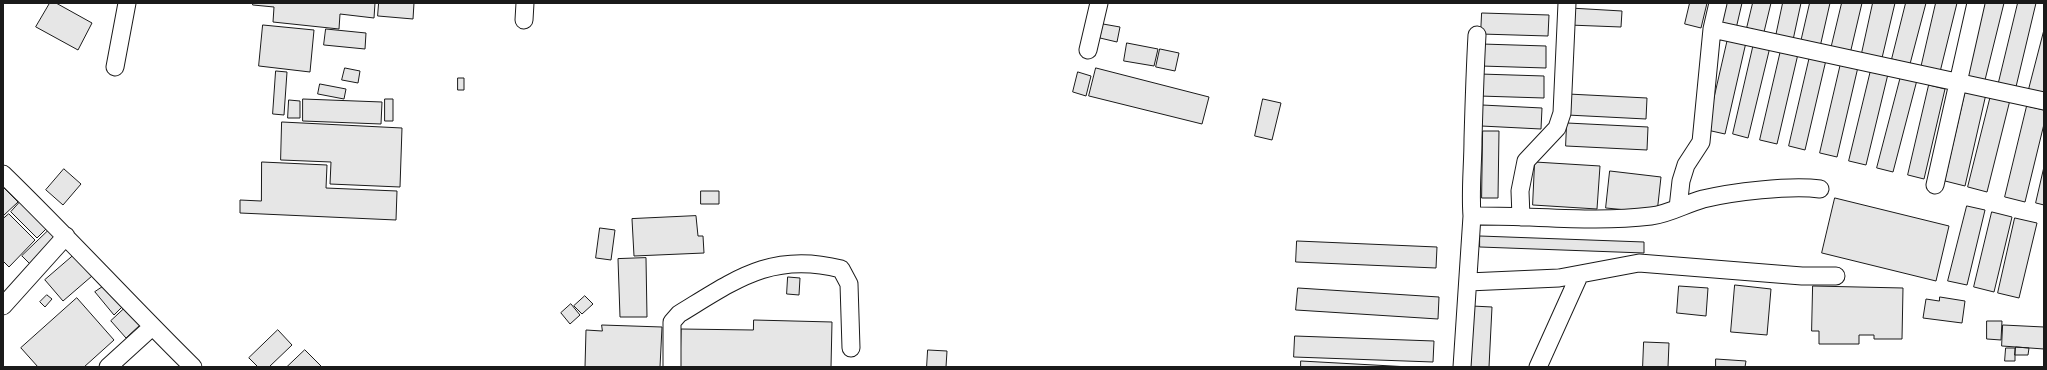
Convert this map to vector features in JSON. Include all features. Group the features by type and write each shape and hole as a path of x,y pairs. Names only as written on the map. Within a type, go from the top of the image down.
{"street":[{"path":"115,67 127,3"},
{"path":"1088,50 1099,3"},
{"path":"1522,217 1520,190 1526,162 1557,128 1562,113 1566,3"},
{"path":"1678,208 1681,181 1686,165 1701,142 1712,29 1718,3"},
{"path":"1935,185 1976,3"},
{"path":"1712,29 2044,101"},
{"path":"1462,367 1472,216 1470,191 1477,35"},
{"path":"3,174 66,236 152,327 193,367"},
{"path":"1472,216 1653,216 1701,200 1719,196 1785,189 1820,189"},
{"path":"3,306 66,236"},
{"path":"1468,282 1579,276 1639,263 1802,276 1836,276"},
{"path":"672,367 672,322 679,314 751,273 777,265 820,264 841,269 849,284 851,348"},
{"path":"1538,367 1579,276"},
{"path":"108,367 152,327"}],"building":[{"path":"50,3 56,3 92,23 78,50 36,27"},
{"path":"253,3 375,3 374,18 340,14 339,29 273,22 274,7 253,5"},
{"path":"379,3 414,3 413,19 378,16"},
{"path":"1690,3 1707,3 1701,28 1685,24"},
{"path":"1724,3 1742,3 1735,33 1718,28"},
{"path":"1753,3 1771,3 1764,32 1747,28"},
{"path":"1783,3 1801,3 1793,40 1776,36"},
{"path":"1810,3 1830,3 1820,47 1801,42"},
{"path":"1842,3 1862,3 1850,54 1831,49"},
{"path":"1873,3 1895,3 1882,58 1862,53"},
{"path":"1906,3 1926,3 1910,64 1892,59"},
{"path":"1936,3 1957,3 1940,72 1921,68"},
{"path":"1985,3 2004,3 1984,84 1966,80"},
{"path":"2018,3 2036,3 2015,91 1998,86"},
{"path":"1570,8 1622,11 1621,27 1569,25"},
{"path":"1482,13 1549,15 1548,36 1481,34"},
{"path":"1103,24 1120,27 1117,42 1100,38"},
{"path":"263,25 314,30 310,72 259,66"},
{"path":"326,29 366,33 365,49 324,45"},
{"path":"2044,30 2044,97 2028,93"},
{"path":"1729,34 1747,38 1725,134 1707,130"},
{"path":"1127,43 1158,49 1154,66 1124,61"},
{"path":"1754,43 1770,47 1748,138 1733,134"},
{"path":"1482,44 1546,46 1546,68 1481,66"},
{"path":"1160,49 1179,53 1175,71 1156,67"},
{"path":"1781,50 1798,54 1777,144 1760,140"},
{"path":"1810,56 1826,60 1805,150 1789,146"},
{"path":"1841,63 1858,67 1837,157 1820,153"},
{"path":"345,68 360,71 358,83 342,80"},
{"path":"1096,68 1209,97 1202,124 1089,96"},
{"path":"1871,70 1888,74 1866,165 1849,161"},
{"path":"276,71 287,72 284,115 273,114"},
{"path":"1078,72 1091,76 1086,96 1073,92"},
{"path":"1480,74 1544,76 1544,98 1479,96"},
{"path":"1901,76 1917,80 1893,172 1877,168"},
{"path":"458,78 464,78 464,90 458,90"},
{"path":"320,84 346,89 344,99 318,94"},
{"path":"1929,85 1945,89 1924,179 1908,175"},
{"path":"1966,89 1986,94 1965,186 1945,181"},
{"path":"1568,94 1647,98 1646,119 1567,115"},
{"path":"1991,95 2010,100 1987,192 1968,187"},
{"path":"303,99 382,102 381,124 303,121"},
{"path":"385,99 393,99 393,121 385,121"},
{"path":"1263,99 1281,103 1272,140 1255,136"},
{"path":"289,100 300,101 300,118 288,118"},
{"path":"1482,105 1542,108 1541,129 1481,126"},
{"path":"2027,106 2044,110 2044,124 2025,202 2005,197"},
{"path":"282,122 402,128 400,187 330,184 331,162 281,160"},
{"path":"1567,123 1648,127 1647,150 1566,146"},
{"path":"1483,131 1499,131 1498,198 1482,198"},
{"path":"262,162 327,165 326,188 397,191 396,220 240,213 240,200 261,201"},
{"path":"1535,162 1600,166 1597,209 1533,205"},
{"path":"2044,167 2044,205 2036,203"},
{"path":"64,169 81,184 63,205 46,190"},
{"path":"1610,171 1661,177 1657,213 1606,208"},
{"path":"3,187 18,202 3,216"},
{"path":"701,191 719,191 719,204 701,204"},
{"path":"1835,198 1949,226 1936,281 1822,253"},
{"path":"20,202 47,228 37,238 11,212"},
{"path":"1967,206 1985,210 1967,285 1948,281"},
{"path":"1992,212 2012,217 1994,292 1974,287"},
{"path":"9,214 35,240 9,267 3,261 3,219"},
{"path":"696,216 698,236 703,236 704,253 634,256 632,219"},
{"path":"2015,218 2037,223 2019,298 1998,293"},
{"path":"600,228 615,230 611,260 596,258"},
{"path":"49,230 59,240 32,266 22,256"},
{"path":"1480,236 1644,242 1644,253 1480,247"},
{"path":"1297,241 1437,247 1436,268 1296,262"},
{"path":"74,255 92,276 63,301 45,280"},
{"path":"646,258 647,317 620,317 618,259"},
{"path":"788,277 800,278 799,295 787,294"},
{"path":"1735,285 1771,289 1767,335 1731,332"},
{"path":"104,286 122,307 114,315 95,292"},
{"path":"1679,286 1708,288 1706,316 1677,313"},
{"path":"1813,286 1903,288 1902,339 1874,339 1874,335 1859,335 1859,344 1819,344 1819,331 1812,331"},
{"path":"1298,288 1439,297 1438,319 1296,310"},
{"path":"47,295 52,299 45,307 40,302"},
{"path":"585,296 593,304 582,314 574,306"},
{"path":"1940,297 1965,301 1962,323 1923,318 1926,299 1939,301"},
{"path":"77,298 114,340 84,367 38,367 21,348"},
{"path":"571,304 580,315 570,324 561,313"},
{"path":"1472,306 1492,307 1489,367 1469,367"},
{"path":"125,308 140,325 126,338 111,321"},
{"path":"754,320 832,322 831,367 680,367 681,329 753,330"},
{"path":"1987,321 2002,321 2001,340 1987,339"},
{"path":"602,325 662,327 660,367 585,367 586,330 602,331"},
{"path":"2003,325 2044,327 2044,349 2002,346"},
{"path":"278,330 292,345 269,367 258,367 249,358"},
{"path":"1295,336 1434,341 1433,362 1294,357"},
{"path":"1644,342 1669,343 1668,367 1643,367"},
{"path":"2016,347 2029,348 2028,355 2015,355"},
{"path":"2006,348 2015,348 2015,361 2005,361"},
{"path":"305,350 322,367 287,367"},
{"path":"928,350 947,351 946,367 927,367"},
{"path":"1716,359 1746,361 1745,367 1716,367"},
{"path":"1301,361 1410,367 1301,367"}]}
